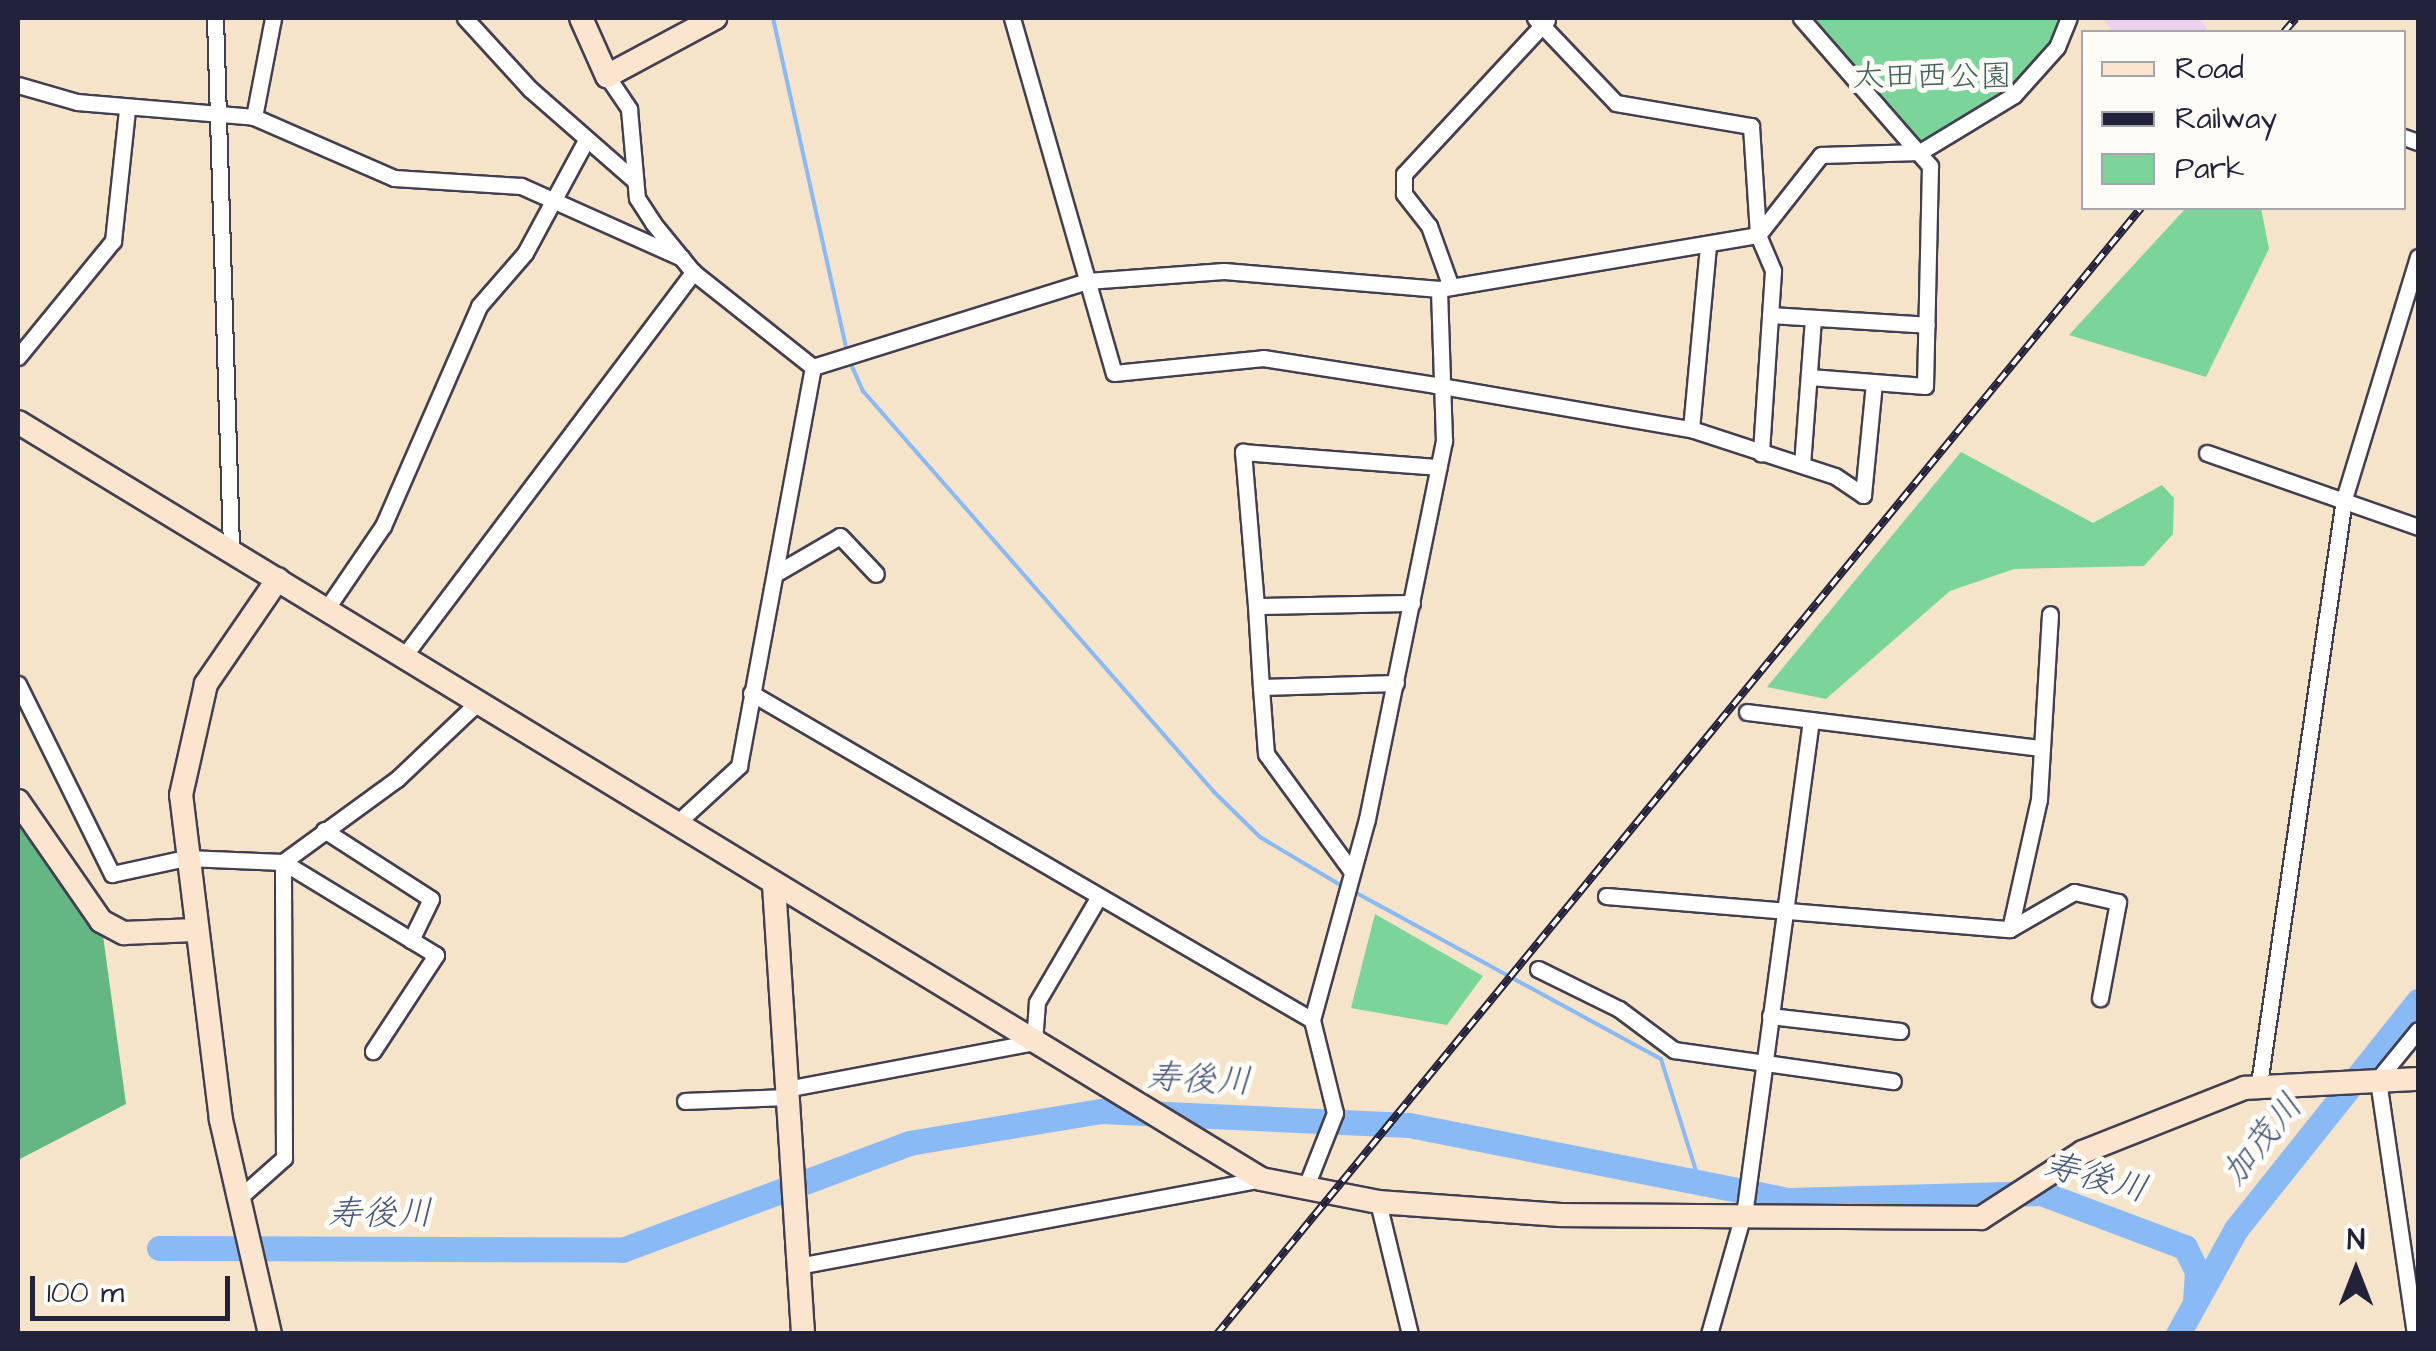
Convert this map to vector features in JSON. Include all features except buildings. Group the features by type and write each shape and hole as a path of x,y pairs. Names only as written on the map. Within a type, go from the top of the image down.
{"street":[{"path":"215,18 231,550"},
{"path":"254,117 273,18"},
{"path":"466,18 586,142 634,180 693,272 812,367"},
{"path":"581,18 634,126 634,180"},
{"path":"607,76 715,18"},
{"path":"1012,18 1114,373 1263,358 1435,385 1691,428 1802,465 1863,495 1874,383"},
{"path":"1800,18 1930,166 1925,386 1808,377"},
{"path":"812,367 1086,281 1224,271 1445,288 1758,235 1822,155 1920,152 2014,95 2057,47 2069,18"},
{"path":"1305,1189 1334,1121 1312,1020 1396,683 1446,423 1435,385 1445,288 1429,226 1404,194 1404,174 1542,20 1616,102 1751,126 1758,235 1772,271 1761,454"},
{"path":"18,85 127,108 254,117 394,178 521,186 682,258"},
{"path":"18,358 113,241 127,108"},
{"path":"327,608 384,526 479,306 554,201 586,142"},
{"path":"1691,428 1708,245"},
{"path":"2258,1084 2344,499 2418,257"},
{"path":"404,656 693,272"},
{"path":"1770,315 1927,324"},
{"path":"1802,465 1813,318"},
{"path":"676,824 739,766 812,367"},
{"path":"18,422 1034,1042 1164,1126 1261,1180 1378,1202 1981,1218 2010,1204 2083,1152 2258,1084 2418,1079"},
{"path":"1348,872 1266,754 1243,452 1438,467"},
{"path":"2207,453 2418,526"},
{"path":"775,574 840,536 876,574"},
{"path":"270,1334 240,1198 195,930 181,795 193,716 278,579"},
{"path":"1256,606 1412,603"},
{"path":"2010,929 2042,748 2050,614"},
{"path":"1261,687 1396,683"},
{"path":"18,684 112,874 186,858 283,862 436,954 373,1051"},
{"path":"750,694 1312,1020"},
{"path":"283,862 396,780 478,702"},
{"path":"1747,712 2042,748"},
{"path":"1709,1334 1744,1213 1811,720"},
{"path":"18,802 102,922 124,933 195,930"},
{"path":"324,830 431,899 412,940"},
{"path":"240,1198 284,1158 283,862"},
{"path":"774,884 803,1334"},
{"path":"1606,896 2010,929 2074,892 2118,902 2100,998"},
{"path":"1034,1042 1036,1002 1098,898"},
{"path":"1538,969 1619,1009 1674,1050 1893,1081"},
{"path":"1770,1016 1900,1031"},
{"path":"2373,1079 2418,1030"},
{"path":"686,1101 786,1093 1034,1042"},
{"path":"2373,1079 2415,1334"},
{"path":"798,1266 1261,1180"},
{"path":"1378,1202 1410,1334"}],"shaded area":[{"path":"2101,18 2200,18 2208,30 2112,30"}],"green space":[{"name":"太田西公園","path":"1801,18 2069,18 2014,95 1920,152"},
{"path":"2184,210 2261,210 2269,249 2206,377 2069,335"},
{"path":"1961,452 2093,523 2162,485 2174,498 2173,534 2144,566 2014,569 1950,591 1826,699 1767,687"},
{"path":"18,798 101,921 126,1104 18,1160"},
{"path":"1375,914 1483,976 1447,1025 1351,1008"}],"waterway":[{"path":"773,18 847,352"},
{"path":"850,362 863,391 1214,792 1260,837 1342,886"},
{"path":"1351,890 1661,1059 1702,1190"},
{"name":"加茂川","path":"2178,1334 2236,1229 2418,1001"},
{"name":"寿後川","path":"159,1248 622,1250 909,1143 1101,1111 1409,1125 1789,1200 2041,1193 2185,1247 2197,1272 2195,1298"}],"railway":[{"path":"2286,30 2296,18"},
{"path":"1217,1334 2139,210"}]}
